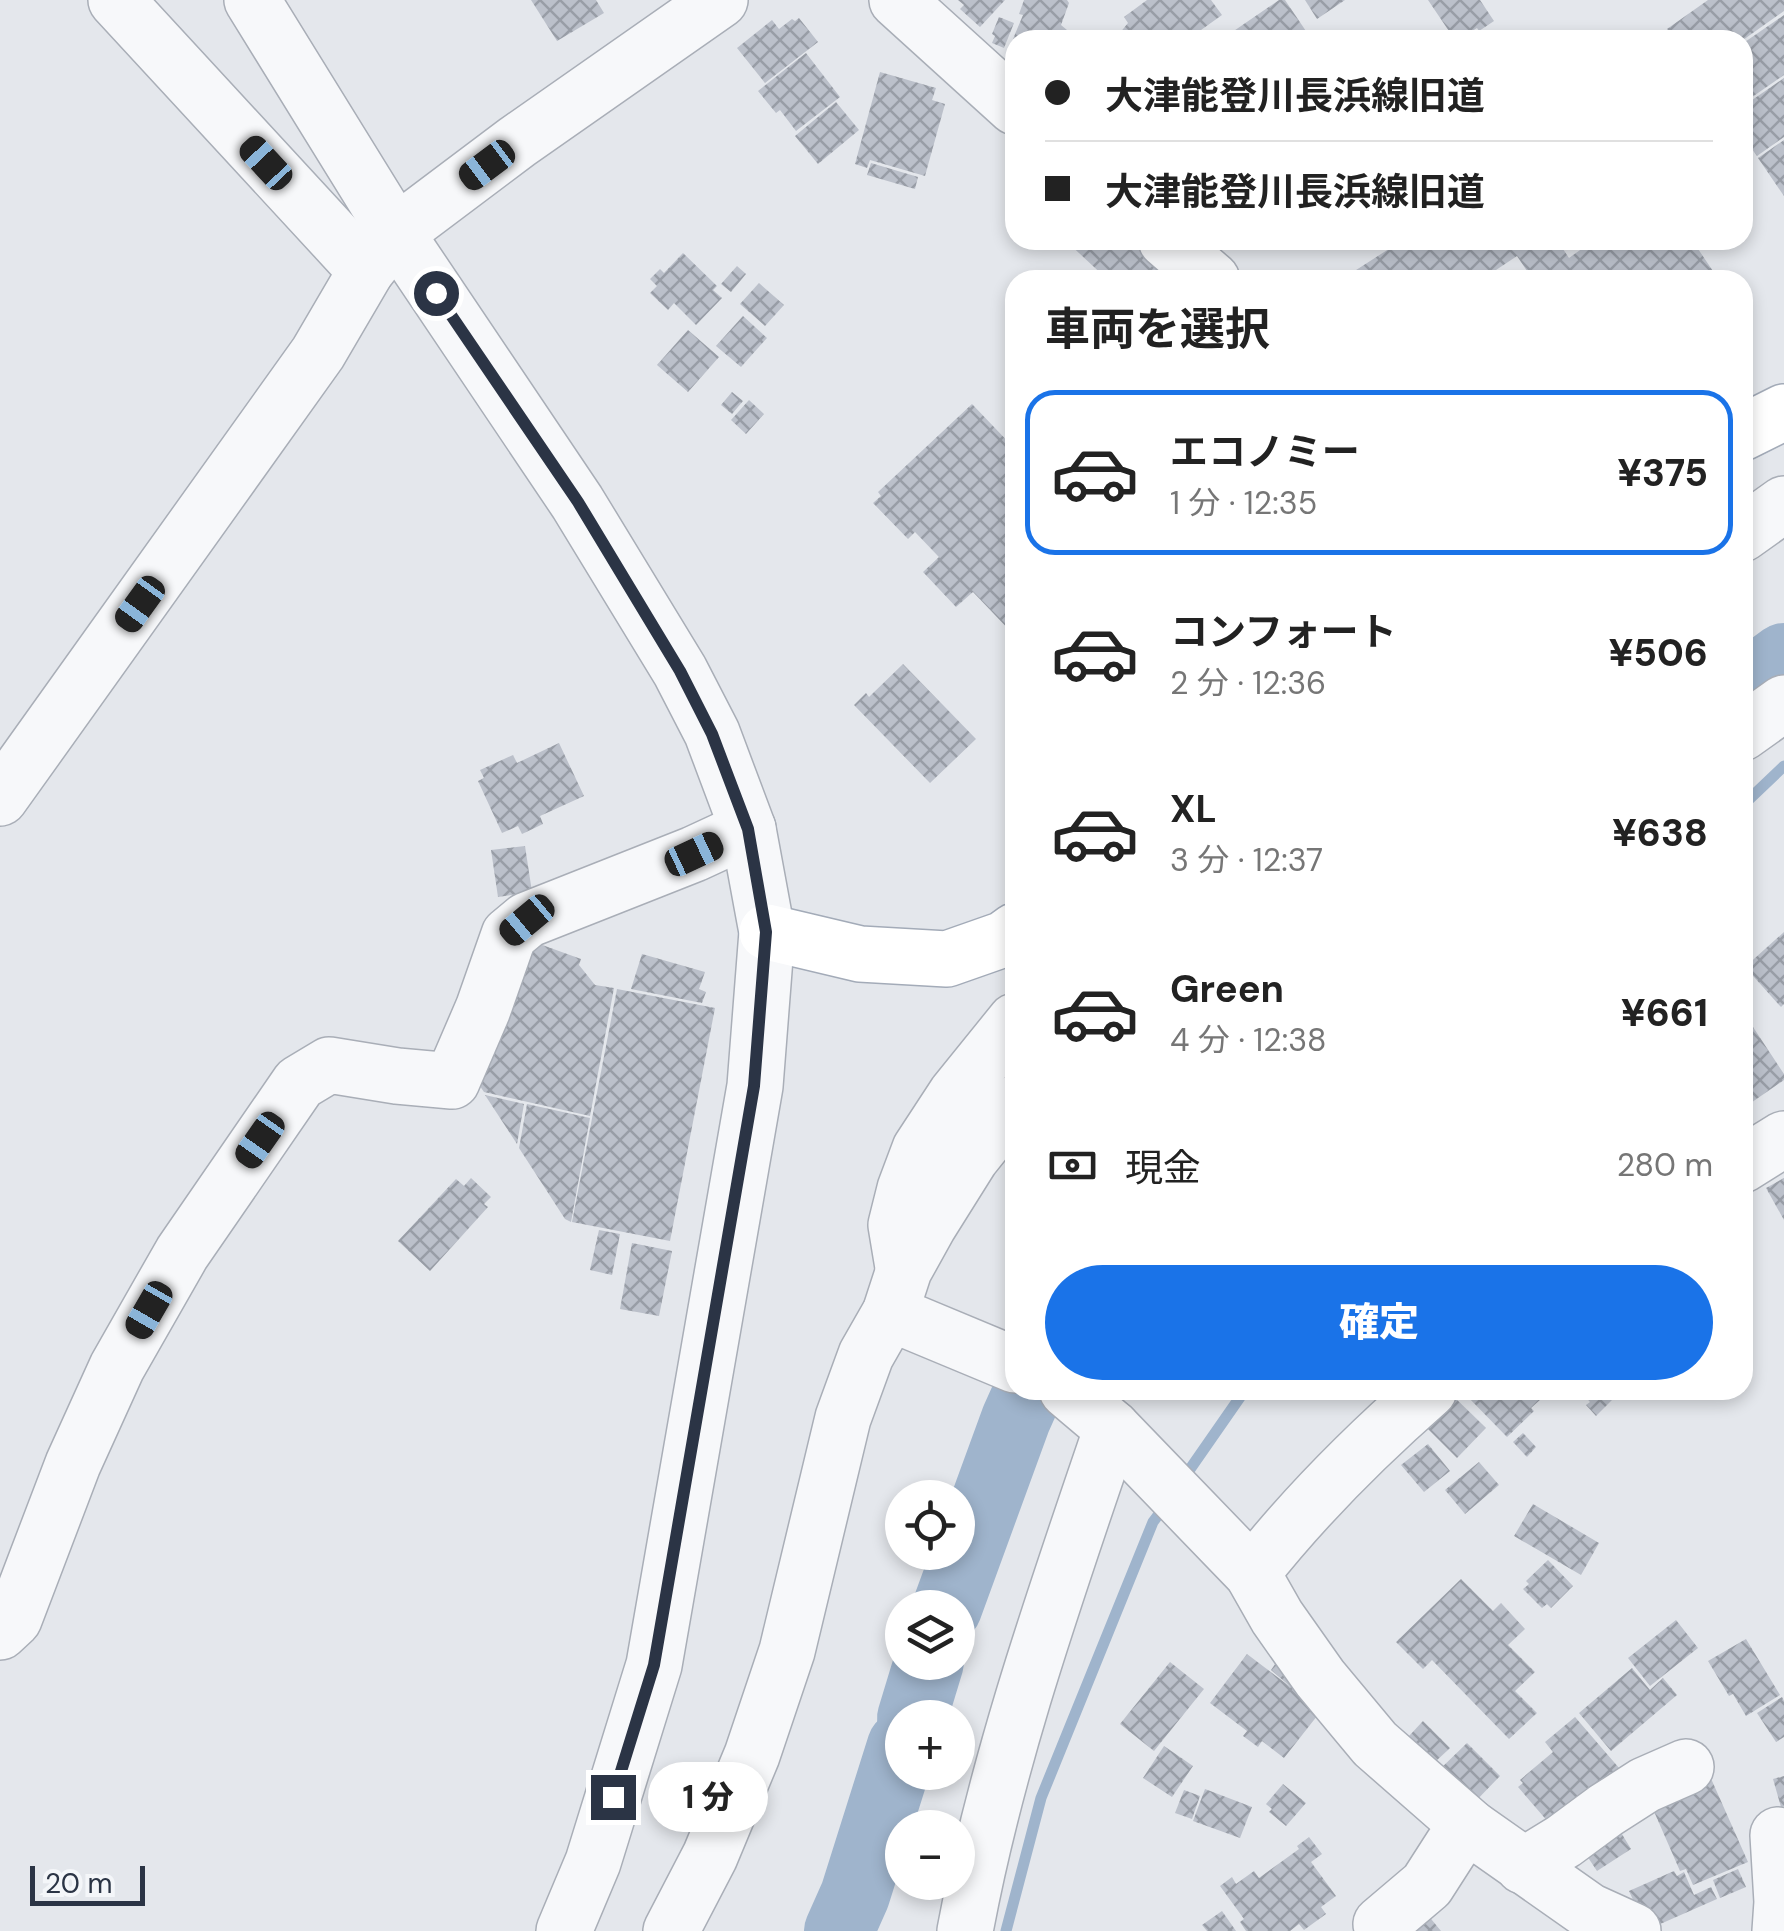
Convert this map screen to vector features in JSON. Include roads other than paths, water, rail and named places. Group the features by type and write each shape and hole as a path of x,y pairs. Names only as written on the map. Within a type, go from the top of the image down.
{"main road":[{"path":"1753,427 1784,412"},
{"path":"766,932 860,954 947,959 1005,938"}],"street":[{"path":"116,0 381,252 578,502 680,671 712,734 748,829 766,932 754,1086 654,1665 593,1862 564,1931"},
{"path":"252,0 381,252"},
{"path":"0,798 306,370 381,252 518,142 720,0"},
{"path":"897,0 1005,98"},
{"path":"1178,250 1200,270"},
{"path":"1753,526 1784,504"},
{"path":"1753,725 1784,703"},
{"path":"0,1632 14,1619 73,1464 117,1366 182,1253 299,1083 329,1065 452,1081 509,935 527,920 748,829"},
{"path":"909,1304 896,1226 905,1189 920,1149 956,1094 1005,1034"},
{"path":"671,1931 710,1856 752,1756 787,1651 843,1418 866,1355 909,1304 971,1158 1005,1116"},
{"path":"1753,1158 1784,1139"},
{"path":"909,1304 1005,1359"},
{"path":"1079,1400 1112,1428 1252,1573 1277,1618 1320,1678 1375,1744 1471,1828 1523,1866 1589,1911 1633,1931"},
{"path":"1252,1573 1288,1527 1418,1400"},
{"path":"965,1931 1004,1758 1112,1428"},
{"path":"1523,1866 1645,1785 1686,1768"},
{"path":"1381,1924 1428,1885 1452,1846 1471,1828"},
{"path":"1778,1835 1780,1931"}],"waterway":[{"path":"1753,681 1784,658"},
{"path":"1753,796 1784,766"},
{"path":"954,1590 1025,1400"},
{"path":"1181,1482 1238,1400"},
{"path":"1006,1931 1041,1798 1153,1522 1165,1506"},
{"path":"917,1700 924,1680"},
{"path":"839,1931 855,1895 888,1790"}]}
